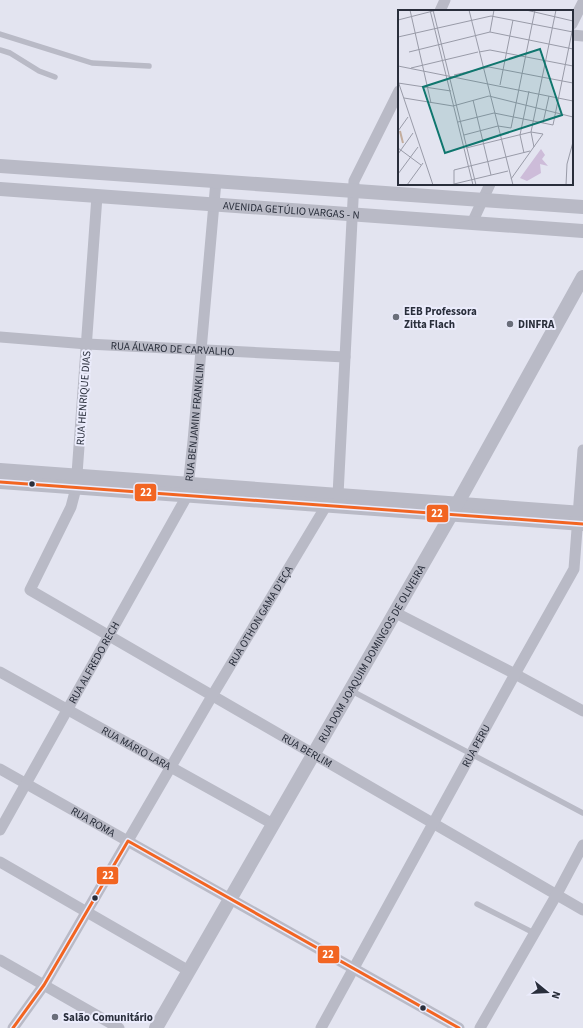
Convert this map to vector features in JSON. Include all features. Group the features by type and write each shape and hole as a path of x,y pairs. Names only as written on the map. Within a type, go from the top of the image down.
{"street":[{"path":"440,10 445,0"},
{"path":"573,22 583,2"},
{"path":"573,35 583,36"},
{"path":"338,495 354,181 398,93"},
{"path":"0,166 583,207"},
{"name":"RUA BENJAMIN FRANKLIN","path":"188,490 216,181"},
{"path":"472,223 490,185"},
{"name":"AVENIDA GETÚLIO VARGAS - N","path":"0,189 583,231"},
{"name":"RUA HENRIQUE DIAS","path":"30,590 71,507 77,482 97,196"},
{"name":"RUA DOM JOAQUIM DOMINGOS DE OLIVEIRA","path":"156,1028 394,612 455,509 583,277"},
{"name":"RUA ÁLVARO DE CARVALHO","path":"0,337 86,344 345,358"},
{"name":"RUA PERU","path":"321,1028 574,569 581,518 583,450"},
{"path":"0,470 20,478"},
{"path":"0,482 20,478 188,490 338,495 388,504 581,518"},
{"path":"188,490 326,506 388,504"},
{"name":"RUA ALFREDO RECH","path":"0,830 188,490"},
{"name":"RUA OTHON GAMA D'EÇA","path":"13,1028 44,985 212,696 326,506 338,495"},
{"name":"RUA BERLIM","path":"30,590 583,910"},
{"path":"394,612 515,674 583,711"},
{"name":"RUA MÁRIO LARA","path":"0,672 273,824"},
{"name":"RUA ROMA","path":"0,769 459,1028"},
{"path":"480,1028 557,894 583,845"},
{"path":"0,862 189,971"},
{"path":"0,960 119,1028"}],"lane":[{"path":"0,34 92,63 149,66"},
{"path":"0,50 10,53 39,71 56,77"},
{"path":"350,690 473,753 583,813"},
{"path":"477,904 534,934"}],"transit line":[{"name":"22","path":"0,482 583,524"},
{"name":"22","path":"13,1028 44,985 128,841 459,1028"}],"place":[{"name":"EEB Professora Zitta Flach","path":"396,317"},
{"name":"DINFRA","path":"510,324"},
{"name":"Salão Comunitário","path":"55,1017"}]}
